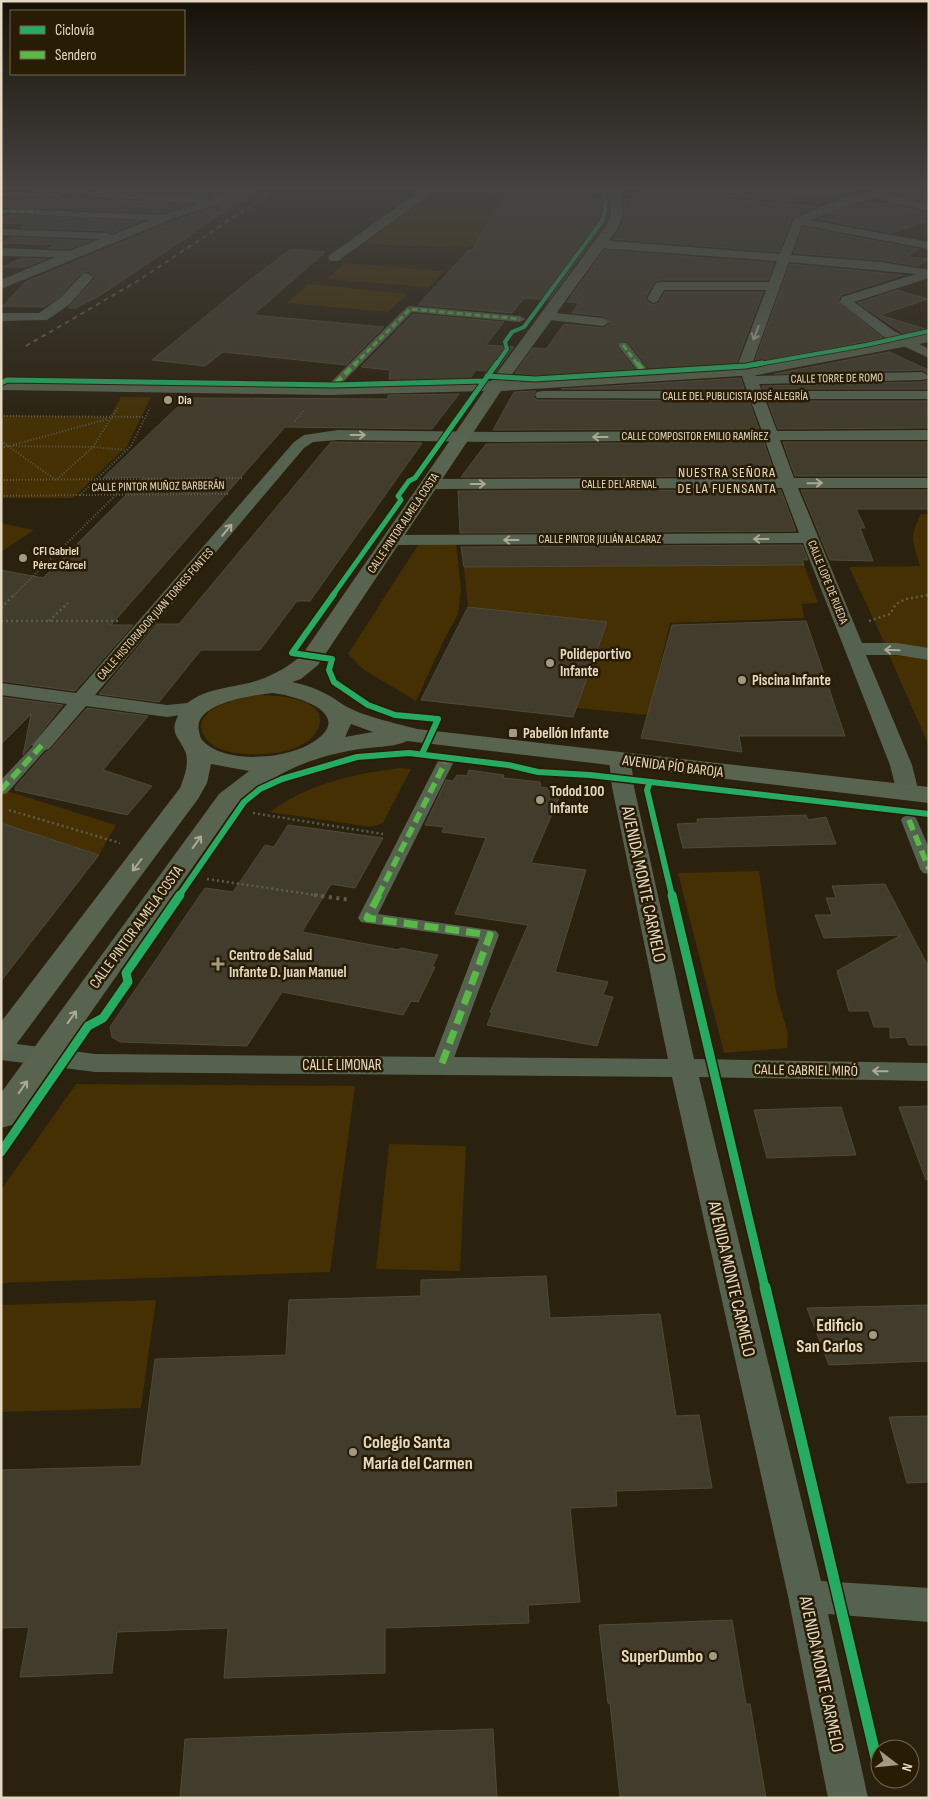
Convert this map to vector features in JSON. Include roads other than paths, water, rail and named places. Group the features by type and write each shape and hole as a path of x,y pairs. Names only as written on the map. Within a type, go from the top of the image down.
{"main road":[{"name":"CALLE PINTOR ALMELA COSTA","path":"262,687 293,674 310,660 462,435 579,271"},
{"name":"CALLE TORRE DE ROMO","path":"1,385 320,390 496,386 648,377 750,375 929,337"},
{"name":"CALLE PINTOR ALMELA COSTA","path":"310,660 307,684 312,694"},
{"name":"AVENIDA PÍO BAROJA","path":"262,687 283,687 312,694 324,700 333,708 375,726 416,736 918,794"},
{"path":"262,687 241,689 221,695 184,713 189,740 197,748 212,757 233,762 256,764 292,759 318,749 332,738 338,726 337,713 333,708"},
{"name":"AVENIDA PÍO BAROJA","path":"318,749 379,738 416,736"},
{"path":"1,1044 189,794 198,777 197,748"},
{"name":"CALLE PINTOR ALMELA COSTA","path":"1,1117 228,799 254,778 292,759"}],"street":[{"path":"1,285 34,271"},
{"path":"750,375 745,364 779,271"},
{"path":"917,271 929,274"},
{"path":"929,274 847,300 846,302 905,343 929,354"},
{"path":"1,317 42,317 65,301 87,277"},
{"path":"653,299 660,286 774,286"},
{"path":"690,301 698,286"},
{"path":"336,383 410,309 520,319"},
{"path":"546,316 603,322"},
{"path":"624,344 648,377"},
{"name":"CALLE TORRE DE ROMO","path":"750,375 922,376"},
{"name":"CALLE LOPE DE RUEDA","path":"750,375 788,484 901,765 918,794"},
{"name":"CALLE DEL PUBLICISTA JOSÉ ALEGRÍA","path":"542,396 929,395"},
{"name":"CALLE COMPOSITOR EMILIO RAMÍREZ","path":"309,438 338,435 462,435 494,437 929,435"},
{"name":"CALLE HISTORIADOR JUAN TORRES FONTES","path":"1,790 82,700 299,446 309,438"},
{"name":"CALLE DEL ARENAL","path":"429,484 929,483"},
{"name":"CALLE PINTOR JULIÁN ALCARAZ","path":"391,540 810,538"},
{"path":"855,649 897,649 929,654"},
{"path":"1,689 184,713"},
{"name":"AVENIDA MONTE CARMELO","path":"620,760 623,787 683,1068 806,1596 848,1798"},
{"path":"441,1066 490,935 367,918 446,764"},
{"path":"909,820 929,869"},
{"name":"CALLE LIMONAR","path":"1,1052 95,1063 683,1068"},
{"name":"CALLE GABRIEL MIRÓ","path":"683,1068 929,1072"},
{"path":"806,1596 929,1605"}],"railway":[{"path":"26,346 153,271"}],"place":[{"name":"Dia","path":"168,400"},
{"name":"CFI Gabriel Pérez Cárcel","path":"23,558"},
{"name":"Polideportivo Infante","path":"550,663"},
{"name":"Piscina Infante","path":"742,680"},
{"name":"Pabellón Infante","path":"513,733"},
{"name":"Todod 100 Infante","path":"540,800"},
{"name":"Centro de Salud Infante D. Juan Manuel","path":"218,964"},
{"name":"Edificio San Carlos","path":"873,1335"},
{"name":"Colegio Santa María del Carmen","path":"353,1452"},
{"name":"SuperDumbo","path":"713,1656"}],"district":[{"name":"NUESTRA SEÑORA DE LA FUENSANTA","path":"727,480"}]}
